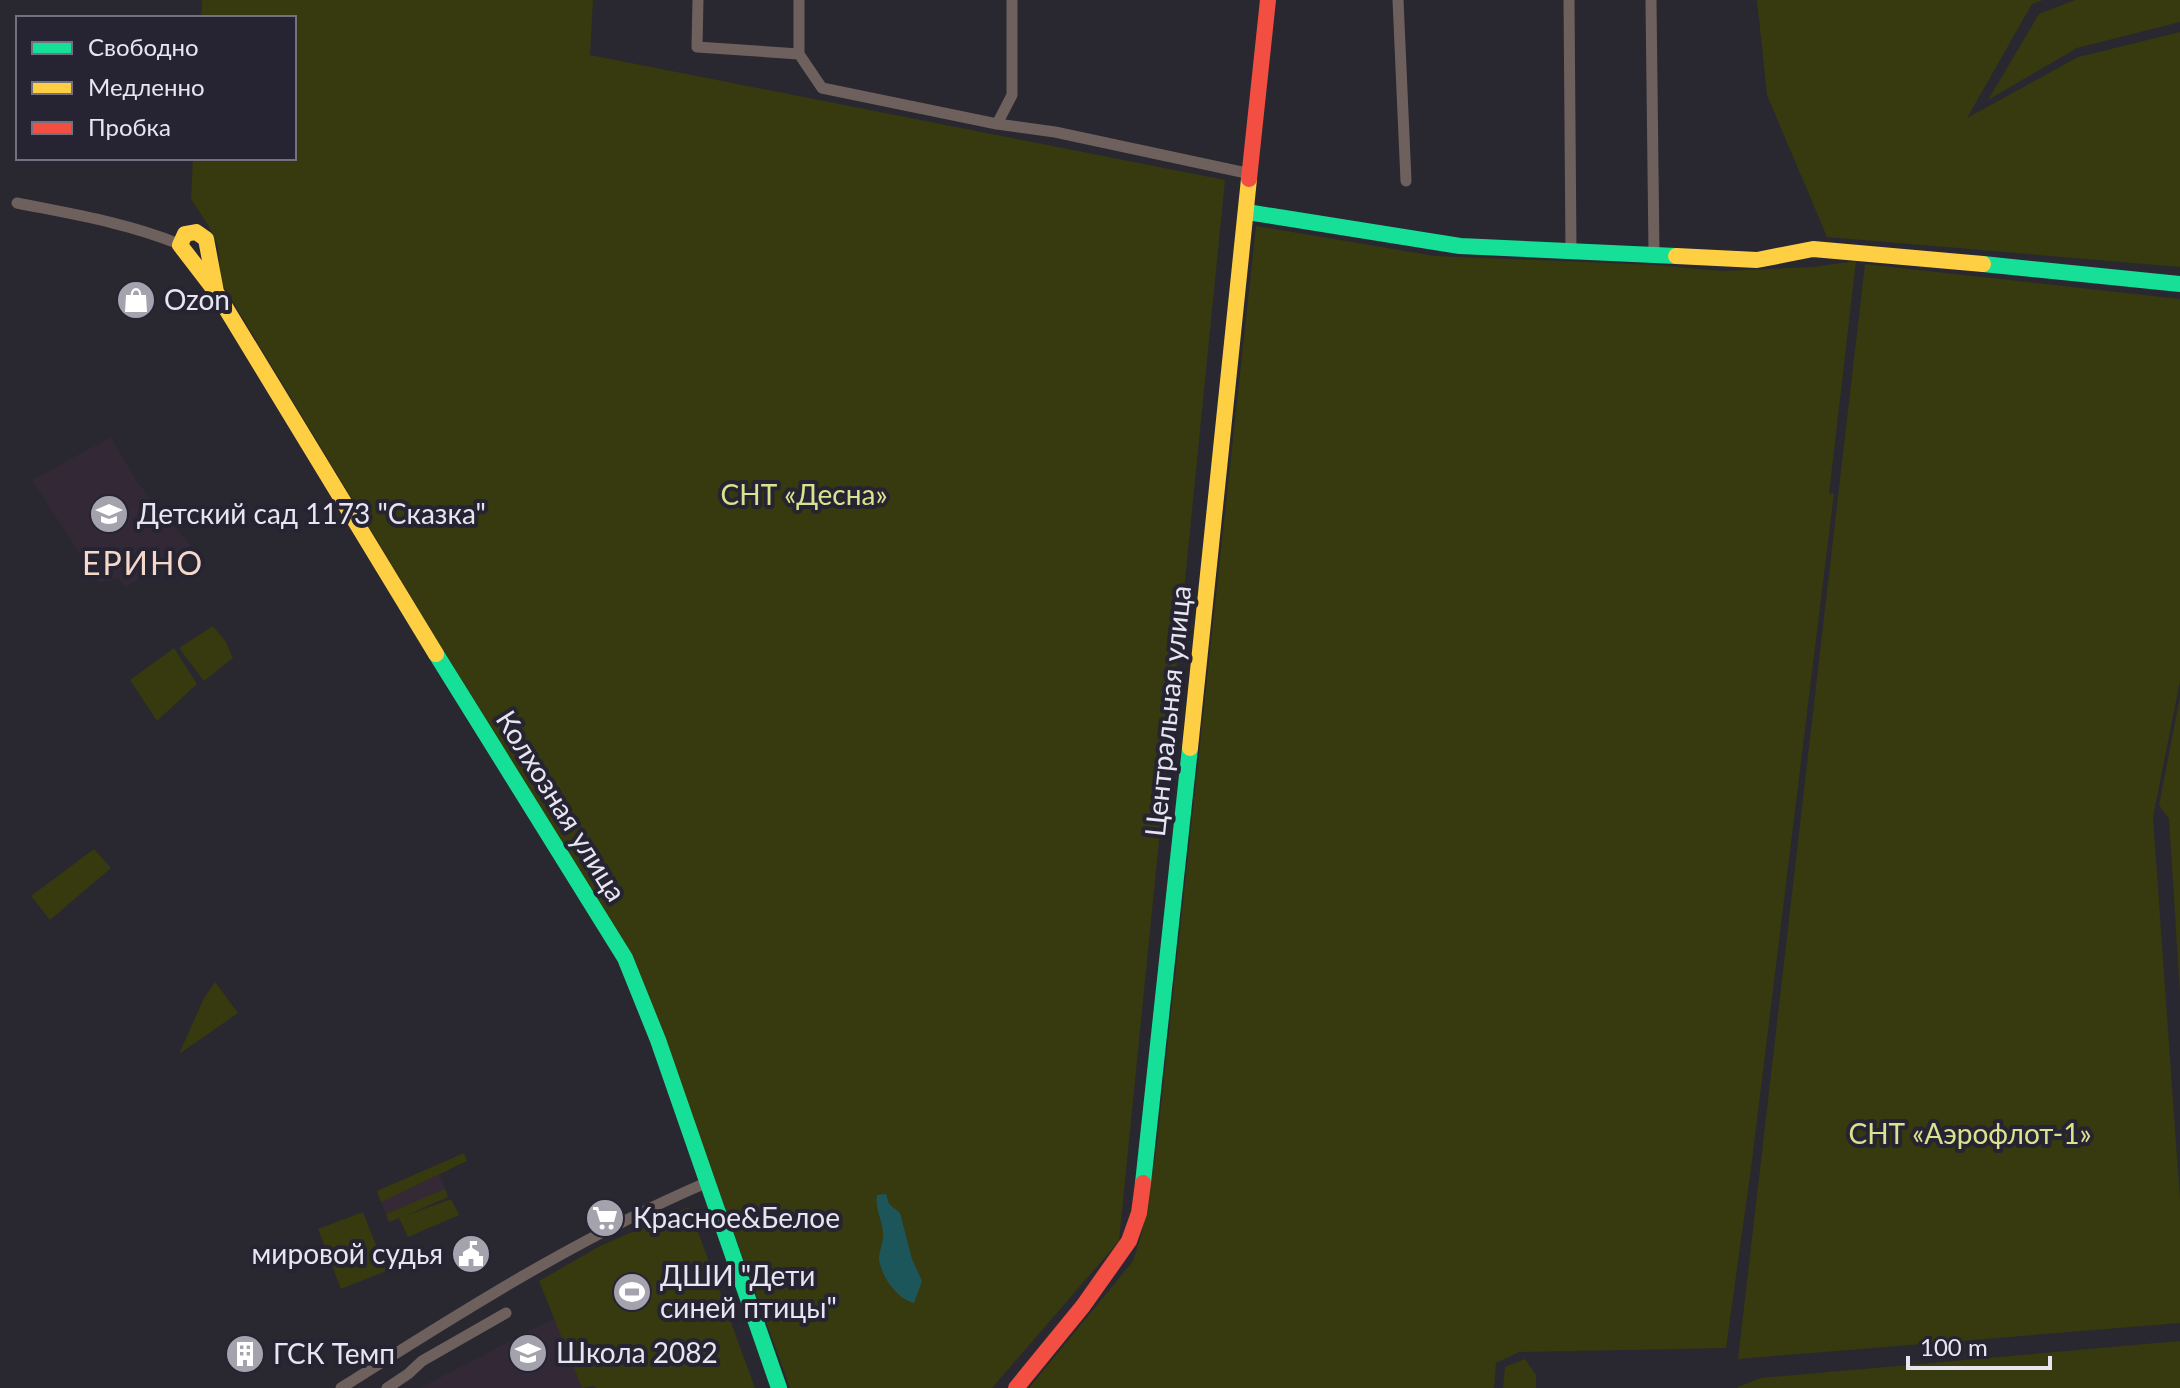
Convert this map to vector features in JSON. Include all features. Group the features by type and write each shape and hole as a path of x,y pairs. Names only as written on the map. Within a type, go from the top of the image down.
{"street":[{"path":"698,0 697,47 799,54"},
{"path":"799,0 799,54 822,88 997,124 1055,132 1251,174"},
{"path":"997,124 1012,95 1012,0"},
{"name":"Центральная улица","path":"1016,1388 1083,1306 1129,1241 1139,1213 1149,1145 1268,0"},
{"path":"1398,0 1406,181"},
{"path":"1569,0 1571,251"},
{"path":"1651,0 1654,254"},
{"path":"17,203 108,222 161,236 180,245"},
{"path":"1247,212 1460,246 1757,260 1813,249 1856,251 2180,284"},
{"name":"Колхозная улица","path":"216,292 206,239 200,233 189,232 182,237 180,245 216,292 625,958 651,1020 779,1388"},
{"path":"341,1388 536,1269 653,1207 708,1182"},
{"path":"387,1388 422,1361 506,1313"},
{"path":"353,1380 364,1388"}],"shaded area":[{"name":"Детский сад 1173 \"Сказка\"","path":"111,437 137,482 191,546 126,587 118,577 99,583 32,480"},
{"path":"464,1153 467,1161 439,1174 448,1197 389,1222 377,1191"},
{"name":"Школа 2082","path":"555,1318 582,1388 420,1388"}],"green space":[{"name":"СНТ «Десна»","path":"202,0 593,0 590,55 1225,180 1119,1241 992,1388 790,1388 642,979 221,282 218,246 191,199 193,160 296,160 296,16 201,16"},
{"path":"1757,0 2043,0 2032,4 1967,118 2078,57 2180,32 2180,267 1827,237 1767,95"},
{"path":"2075,0 2180,0 2180,22 2077,48 1988,100 2039,14"},
{"path":"1256,226 1435,256 1657,265 1722,271 1813,267 1856,261 1829,494 1834,493 1726,1348 1519,1352 1496,1363 1494,1388 1029,1388 1133,1261 1142,1232 1156,1151"},
{"name":"СНТ «Аэрофлот-1»","path":"1865,264 2180,299 2180,681 2153,817 2180,1200 2180,1323 1738,1359"},
{"path":"213,626 226,642 233,658 204,681 179,648"},
{"path":"174,648 197,684 157,721 130,680"},
{"path":"2180,697 2180,994 2169,819 2159,805"},
{"path":"94,849 111,868 50,920 31,896"},
{"path":"215,982 238,1013 179,1054 204,998"},
{"path":"464,1153 467,1161 381,1202 377,1191"},
{"path":"445,1189 448,1197 405,1216 451,1199 459,1215 408,1237 399,1218 389,1222 386,1214"},
{"name":"ДШИ \"Дети синей птицы\"","path":"689,1207 755,1388 582,1388 539,1281 600,1246"},
{"path":"363,1212 386,1271 341,1289 318,1229"},
{"path":"2180,1341 2180,1388 1736,1388 1761,1378"},
{"path":"1525,1359 1536,1375 1536,1388 1503,1388 1505,1367"}],"water":[{"path":"886,1194 889,1204 900,1213 912,1259 922,1281 914,1303 896,1292 880,1266 883,1233 877,1195"}],"traffic: fast":[{"path":"1247,212 1460,246 1676,256"},
{"path":"1983,264 2180,284"},
{"path":"436,654 625,958 658,1040 779,1388"},
{"path":"1143,1183 1190,748"}],"traffic: slow":[{"path":"1190,748 1249,179"},
{"path":"216,292 206,239 196,232 185,234 180,245 216,292 436,654"},
{"path":"1676,256 1757,260 1813,249 1983,264"}],"traffic: jam":[{"path":"1249,179 1268,0"},
{"path":"1016,1388 1083,1306 1129,1241 1139,1213 1143,1183"}],"place":[{"name":"Ozon","path":"136,300"},
{"name":"Детский сад 1173 \"Сказка\"","path":"109,514"},
{"name":"Красное&Белое","path":"605,1218"},
{"name":"мировой судья","path":"471,1254"},
{"name":"ДШИ \"Дети синей птицы\"","path":"632,1292"},
{"name":"Школа 2082","path":"528,1353"},
{"name":"ГСК Темп","path":"245,1354"}],"district":[{"name":"ЕРИНО","path":"143,564"}]}
